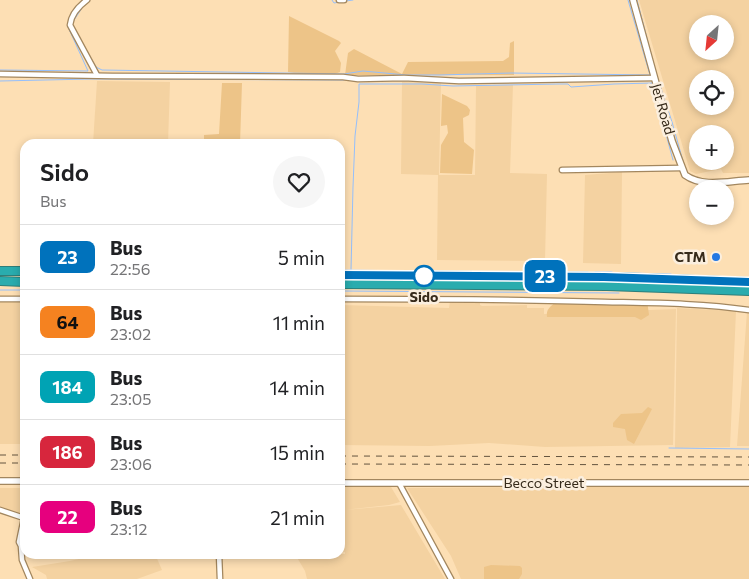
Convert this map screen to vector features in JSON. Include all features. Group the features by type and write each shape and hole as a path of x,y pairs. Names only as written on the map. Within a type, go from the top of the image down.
{"highway":[{"path":"0,271 20,270"},
{"path":"345,275 615,277 749,282"},
{"path":"0,282 20,282"},
{"path":"345,284 608,286 749,291"}],"street":[{"path":"87,0 80,5 70,25 97,75"},
{"path":"339,0 344,0"},
{"name":"Jet Road","path":"633,0 681,168"},
{"path":"0,74 343,77 459,81 654,78"},
{"path":"562,170 681,168 685,175 696,182 749,182"},
{"path":"0,299 20,299"},
{"path":"345,299 566,300 723,306 749,310"},
{"path":"0,481 20,481"},
{"name":"Becco Street","path":"345,483 749,483"},
{"path":"399,483 451,579"},
{"path":"0,510 20,518"},
{"path":"22,559 30,579"},
{"path":"219,559 220,579"}],"shaded area":[{"path":"639,0 749,0 749,173 723,173 722,170 734,170 734,125 689,125 689,168"},
{"path":"289,16 341,43 335,51 341,63 340,72 321,76 288,72"},
{"path":"514,41 514,75 345,75 348,53 354,49 402,74 408,62 503,61 509,57 510,43"},
{"path":"97,81 170,82 168,139 93,139"},
{"path":"402,82 441,83 439,175 475,175 476,85 513,85 510,173 547,174 545,261 437,260 438,175 401,174"},
{"path":"222,83 242,83 240,139 204,139 204,135 219,134"},
{"path":"442,94 467,106 470,110 469,115 463,118 464,142 474,150 472,174 440,173 441,145 448,133 447,125 441,126"},
{"path":"690,170 716,170 696,174"},
{"path":"622,172 621,264 583,263 585,175"},
{"path":"480,300 480,305 482,306 527,305 527,308 544,308 544,314 676,309 673,445 545,447 489,443 430,446 345,445 345,305 449,308 450,301"},
{"path":"647,300 649,315 641,320 635,317 547,317 548,310 556,302"},
{"path":"0,301 20,302 20,444 0,444"},
{"path":"677,308 736,311 730,447 675,448"},
{"path":"747,312 749,312 749,446 737,446"},
{"path":"648,407 652,409 634,444 627,440 625,429 613,427 613,423 621,414 642,413"},
{"path":"345,486 391,487 400,502 345,510"},
{"path":"749,487 749,579 461,579 451,556 407,488"},
{"path":"0,488 20,488 20,514 0,508"},
{"path":"401,505 445,579 307,579 298,559 345,559 345,510"},
{"path":"79,559 157,559 162,570 137,579 47,579 46,575 32,567"},
{"path":"491,565 520,566 522,574 519,579 484,579 484,567"}],"waterway":[{"path":"332,0 334,3 340,2"},
{"path":"346,1 353,0"},
{"path":"628,0 650,75"},
{"path":"637,0 656,73"},
{"path":"72,23 84,5"},
{"path":"0,70 88,71 68,27 69,21"},
{"path":"85,48 96,67 102,70 344,74 363,71 406,75 511,73 649,75"},
{"path":"657,76 683,161"},
{"path":"0,81 91,79 344,80"},
{"path":"652,83 673,160"},
{"path":"351,270 355,136 359,84 453,86 568,84 571,87 652,83"},
{"path":"345,270 559,273"},
{"path":"568,272 588,272"},
{"path":"595,272 612,272"},
{"path":"626,273 671,274"},
{"path":"679,275 721,277"},
{"path":"0,290 20,290"},
{"path":"345,291 619,293"},
{"path":"669,448 749,449"}],"railway":[{"path":"0,455 20,455"},
{"path":"345,456 749,457"},
{"path":"0,463 20,463"},
{"path":"345,464 749,465"}],"bus line":[{"name":"23","path":"345,275 604,277 749,282"}],"place":[{"name":"CTM","path":"716,257"},
{"name":"Sido","path":"424,276"}]}
